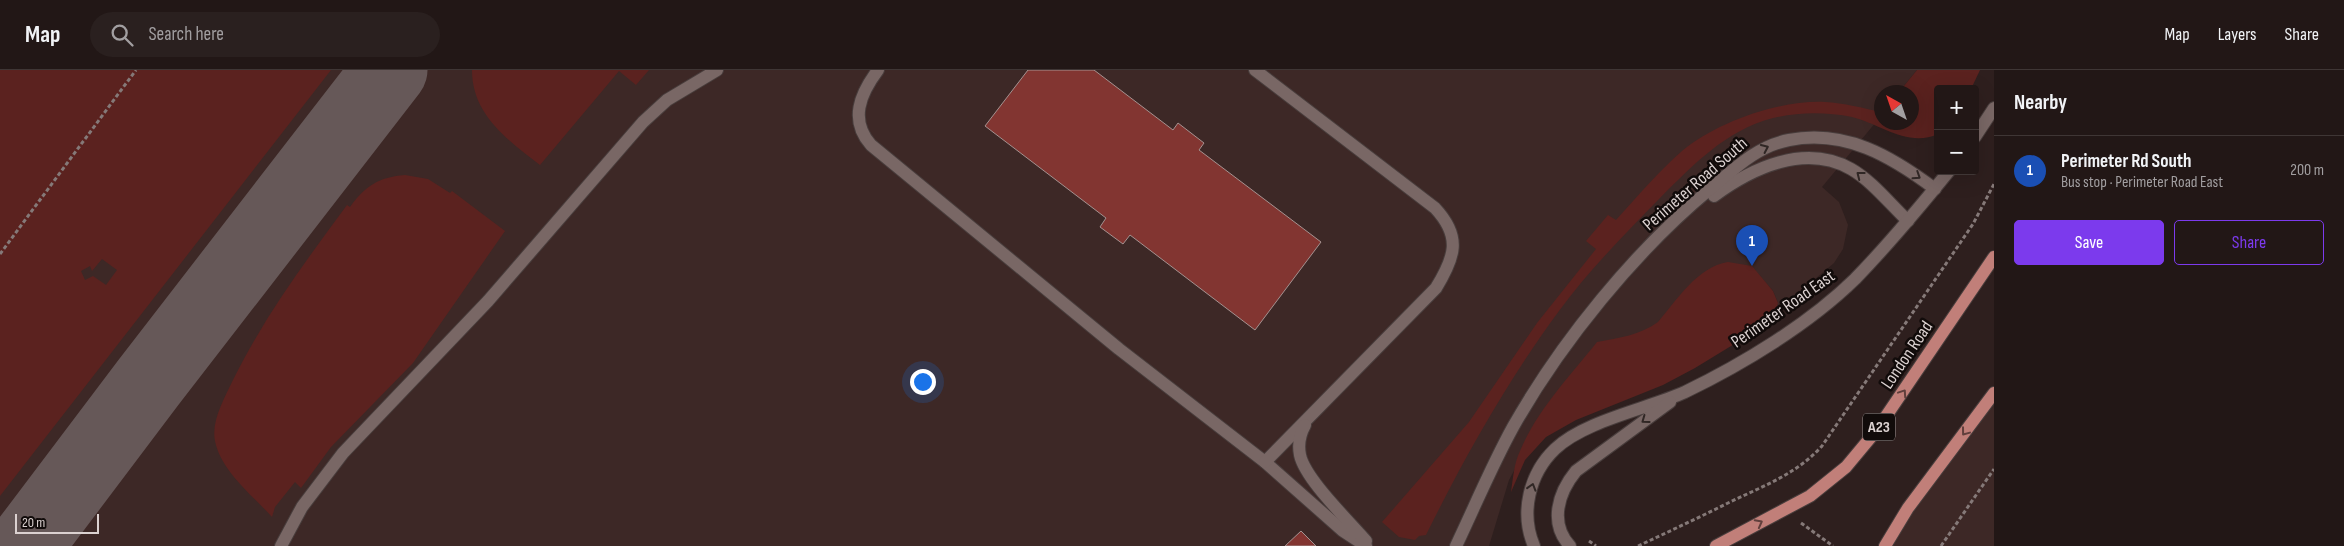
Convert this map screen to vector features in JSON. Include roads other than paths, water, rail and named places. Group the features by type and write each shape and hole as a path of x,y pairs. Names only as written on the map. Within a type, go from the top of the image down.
{"main road":[{"name":"London Road","path":"1716,546 1822,488 1861,452 1994,257"},
{"path":"1885,546 1908,508 1994,393"}],"street":[{"path":"281,546 302,507 343,453 488,301 644,122 667,100 717,70"},
{"path":"878,70 865,90 859,106 861,131 871,145 1119,349 1265,462 1324,514 1366,546"},
{"path":"1255,70 1424,198 1444,218 1452,235 1452,255 1436,288 1265,462"},
{"path":"1979,132 1994,108"},
{"name":"Perimeter Road South","path":"1456,546 1506,441 1531,397 1565,348 1625,273 1659,236 1705,193 1752,155 1776,143 1806,138 1846,140 1873,151 1935,189"},
{"name":"Perimeter Road South","path":"1625,273 1670,230 1729,185 1761,167 1781,162 1818,159 1842,165 1865,179 1908,221"},
{"name":"Perimeter Road East","path":"1570,546 1561,532 1558,514 1560,497 1566,483 1584,466 1684,392 1763,348 1823,306 1854,279 1908,221 1946,175"},
{"name":"Perimeter Road East","path":"1534,546 1529,536 1528,500 1533,480 1544,461 1556,448 1570,437 1589,427 1684,392"},
{"path":"1312,415 1303,429 1299,442 1303,463 1330,500 1371,546"}],"place":[{"name":"Perimeter Rd South","path":"1752,266"}]}
